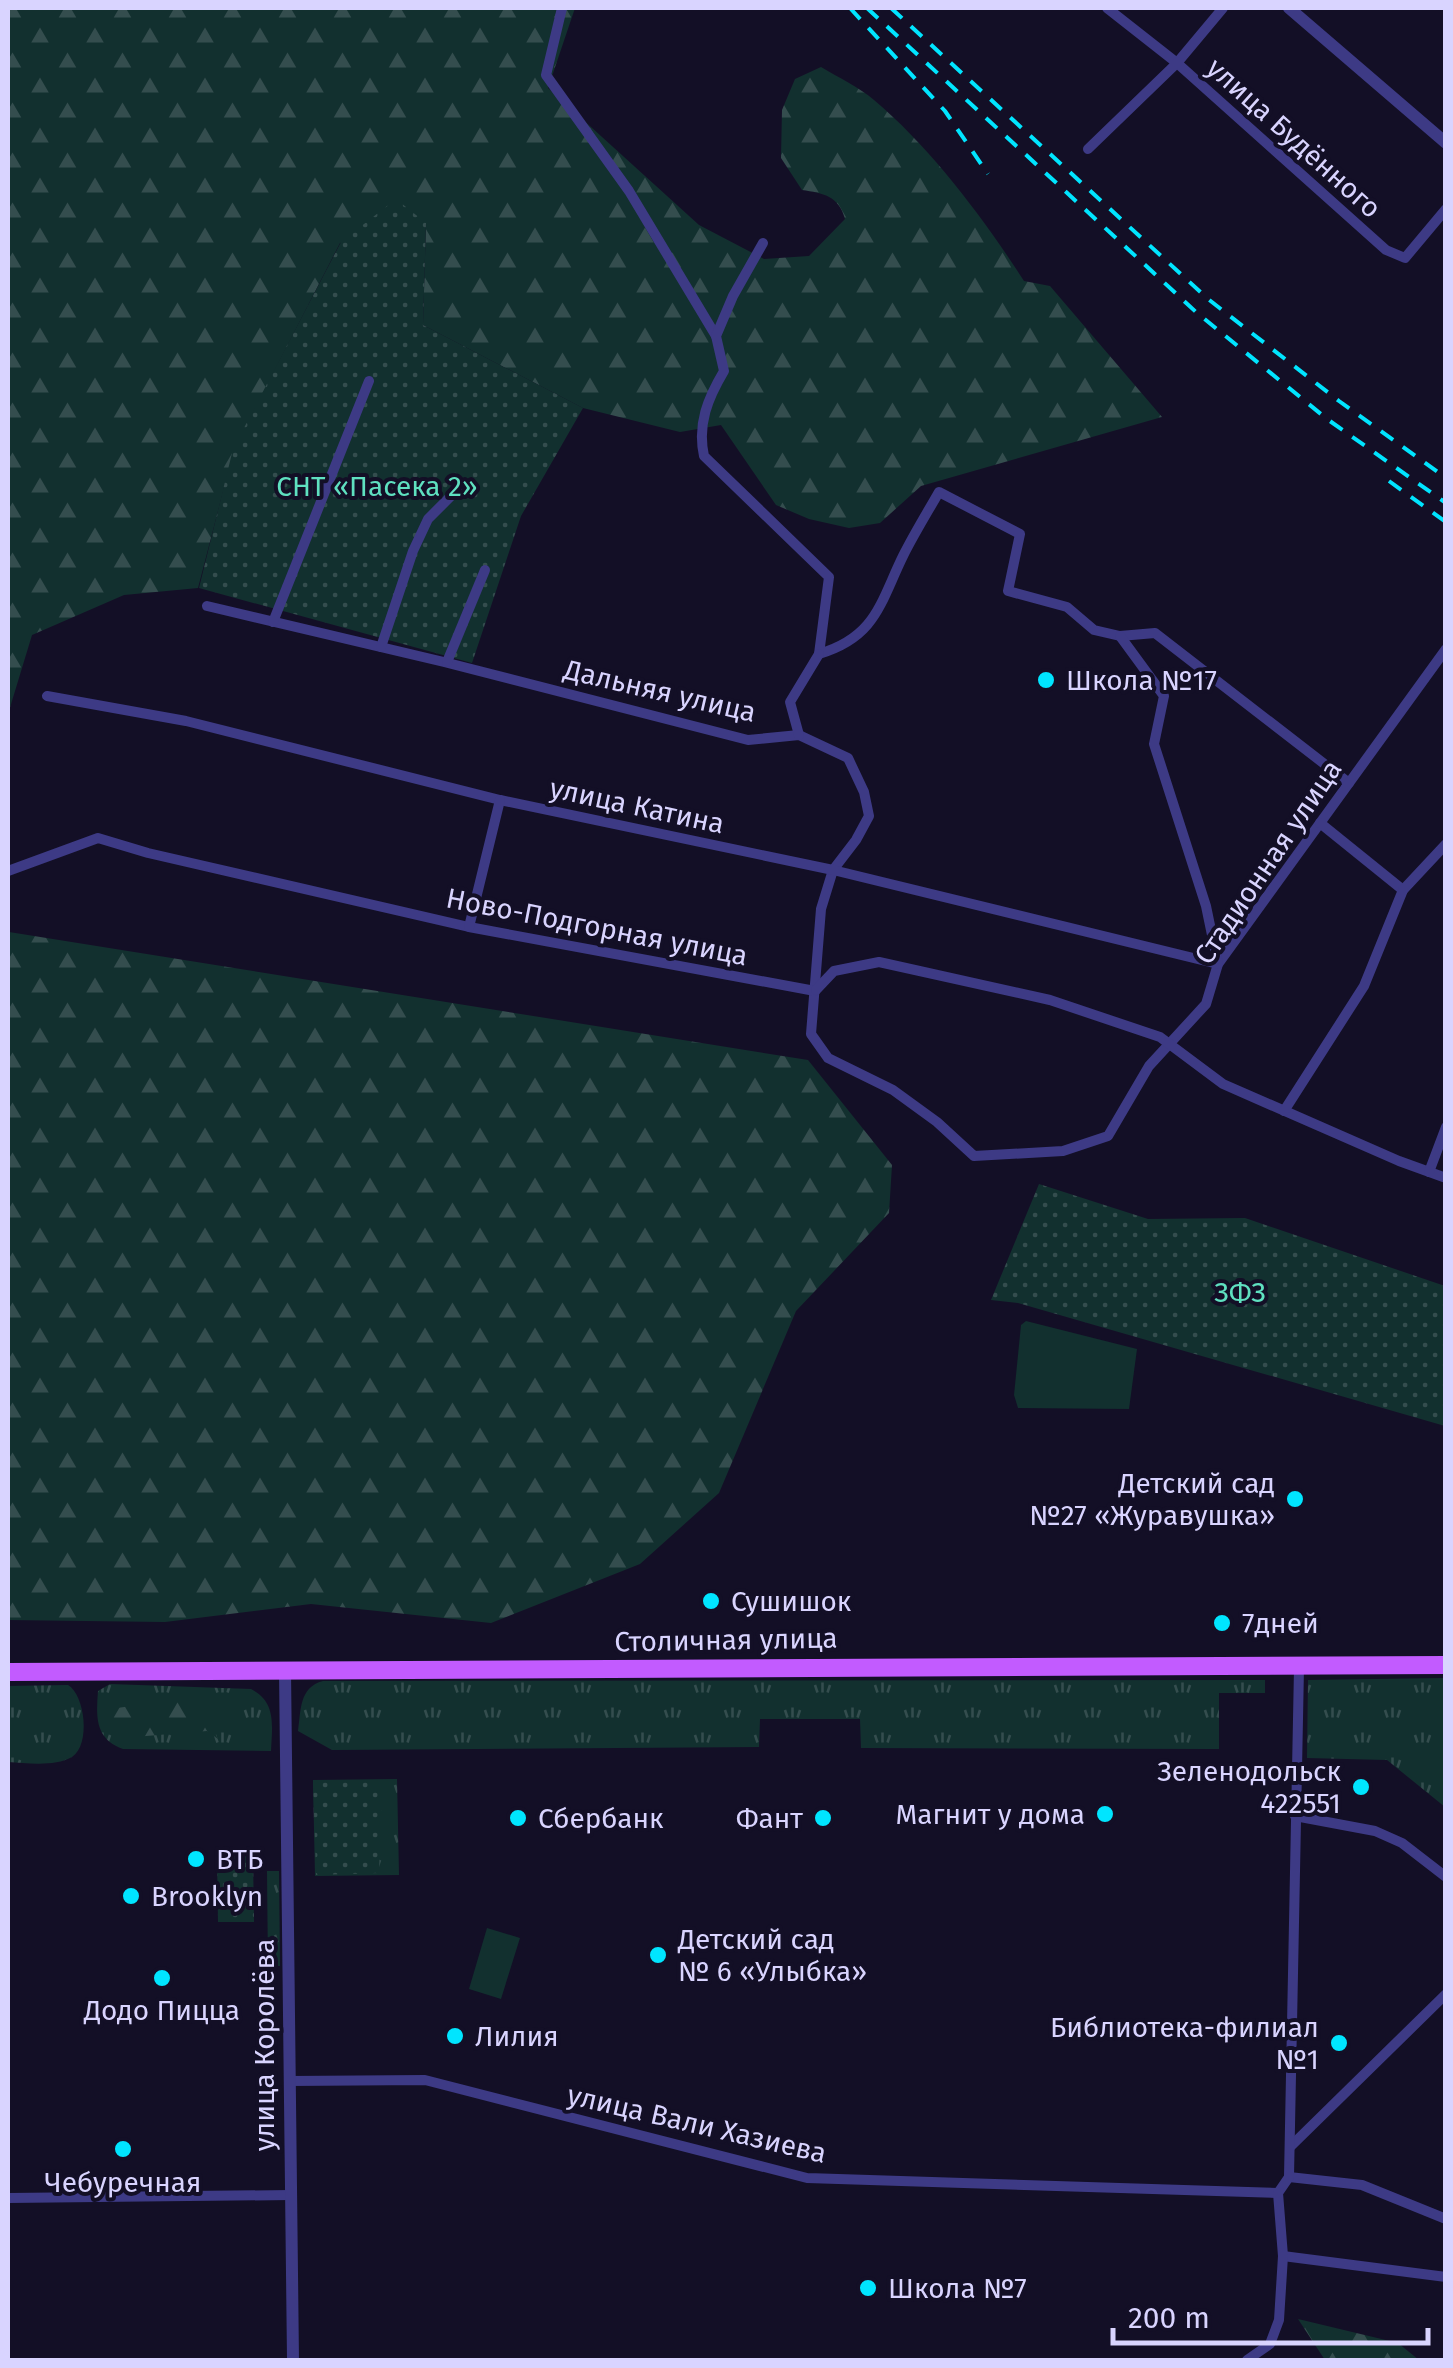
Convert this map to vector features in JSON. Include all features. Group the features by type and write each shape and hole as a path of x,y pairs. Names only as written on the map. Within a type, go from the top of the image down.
{"main road":[{"name":"Столичная улица","path":"8,1672 1446,1665"}],"street":[{"path":"562,8 546,75 629,191 716,336 724,371 706,401 701,440 704,456 828,577 819,654 790,702 799,735 848,758 864,792 869,816 833,870 821,909 814,991"},
{"name":"улица Будённого","path":"1107,8 1176,62 1386,250 1406,258 1446,210"},
{"path":"1088,149 1176,62 1223,8"},
{"path":"1290,8 1446,144"},
{"path":"716,336 763,243"},
{"path":"273,622 369,382"},
{"path":"381,647 413,551 428,519 456,490"},
{"path":"819,654 845,647 880,611 903,557 939,492 1020,534 1008,591 1067,607 1094,630 1120,636 1155,633 1349,783"},
{"path":"447,662 485,570"},
{"name":"Дальняя улица","path":"207,606 447,662 748,740 799,735"},
{"path":"1120,636 1164,696 1154,744 1206,906 1218,964"},
{"name":"Стадионная улица","path":"814,991 811,1034 828,1058 893,1090 938,1122 974,1156 1063,1151 1108,1136 1149,1066 1206,1004 1218,964 1446,649"},
{"name":"улица Катина","path":"46,696 186,721 500,800 833,870 1218,964"},
{"path":"468,926 500,800"},
{"path":"1320,823 1403,890"},
{"name":"Ново-Подгорная улица","path":"8,871 98,838 148,853 468,926 814,991"},
{"path":"1284,1111 1364,986 1403,890 1446,844"},
{"path":"814,991 834,971 879,962 1050,1000 1160,1037 1222,1084 1446,1178"},
{"path":"1429,1172 1446,1127"},
{"path":"1247,2360 1270,2344 1279,2320 1282,2256 1278,2194 1289,2177 1290,2146 1298,1668"},
{"name":"улица Королёва","path":"284,1670 292,2360"},
{"path":"1296,1816 1375,1831 1402,1844 1446,1877"},
{"path":"1290,2146 1446,1994"},
{"name":"улица Вали Хазиева","path":"289,2081 425,2080 807,2178 1278,2194"},
{"path":"1289,2177 1362,2185 1446,2219"},
{"path":"8,2198 291,2196"},
{"path":"1282,2256 1446,2277"}],"green space":[{"path":"8,8 575,8 548,88 699,225 764,259 809,256 845,219 839,205 829,197 802,190 781,158 782,110 795,79 821,67 868,95 916,140 974,209 1024,281 1050,286 1162,417 921,486 880,523 849,528 809,519 776,505 721,425 680,432 583,408 423,325 426,224 340,243 234,449 198,588 124,595 32,635 8,714"},
{"name":"СНТ «Пасека 2»","path":"396,199 426,223 423,325 583,408 521,516 472,663 199,588 233,449 341,242"},
{"path":"8,927 9,932 808,1060 892,1165 889,1213 796,1311 719,1493 640,1564 491,1623 311,1604 165,1622 8,1620"},
{"name":"ЗФЗ","path":"1039,1184 1148,1219 1245,1218 1445,1286 1445,1426 1018,1303 991,1300"},
{"path":"1026,1321 1137,1349 1129,1409 1018,1408 1014,1395 1021,1325"},
{"path":"1445,1678 1445,1807 1387,1760 1307,1758 1308,1680"},
{"path":"1265,1680 1265,1693 1219,1693 1219,1749 861,1748 860,1719 760,1719 759,1747 332,1750 298,1731 305,1694 323,1681"},
{"path":"110,1684 251,1689 269,1708 271,1751 123,1749 107,1739 99,1726 98,1691"},
{"path":"68,1685 74,1690 84,1720 78,1751 57,1762 8,1762 8,1686"},
{"path":"196,1697 218,1739 207,1731 134,1737 110,1724 107,1716 110,1709"},
{"path":"397,1779 399,1875 315,1876 313,1780"},
{"path":"313,1780 382,1781 379,1873 316,1875"},
{"path":"253,1855 254,1922 218,1922 217,1856"},
{"path":"267,1871 279,1871 280,1966 268,1966"},
{"path":"487,1928 520,1938 501,1999 469,1989"},
{"path":"1298,2319 1398,2343 1419,2360 1325,2360"}],"railway":[{"path":"850,8 945,111 988,174"},
{"path":"867,8 1196,312 1327,419 1446,503"},
{"path":"891,8 1208,299 1446,478"},
{"path":"1389,481 1446,522"}],"place":[{"name":"Школа №17","path":"1046,680"},
{"name":"Детский сад №27 «Журавушка»","path":"1295,1499"},
{"name":"Сушишок","path":"711,1601"},
{"name":"7дней","path":"1222,1623"},
{"name":"Зеленодольск 422551","path":"1361,1787"},
{"name":"Магнит у дома","path":"1105,1814"},
{"name":"Сбербанк","path":"518,1818"},
{"name":"Фант","path":"823,1818"},
{"name":"ВТБ","path":"196,1859"},
{"name":"Brooklyn","path":"131,1896"},
{"name":"Детский сад № 6 «Улыбка»","path":"658,1955"},
{"name":"Додо Пицца","path":"162,1978"},
{"name":"Лилия","path":"455,2036"},
{"name":"Библиотека-филиал №1","path":"1339,2043"},
{"name":"Чебуречная","path":"123,2149"},
{"name":"Школа №7","path":"868,2288"}]}
